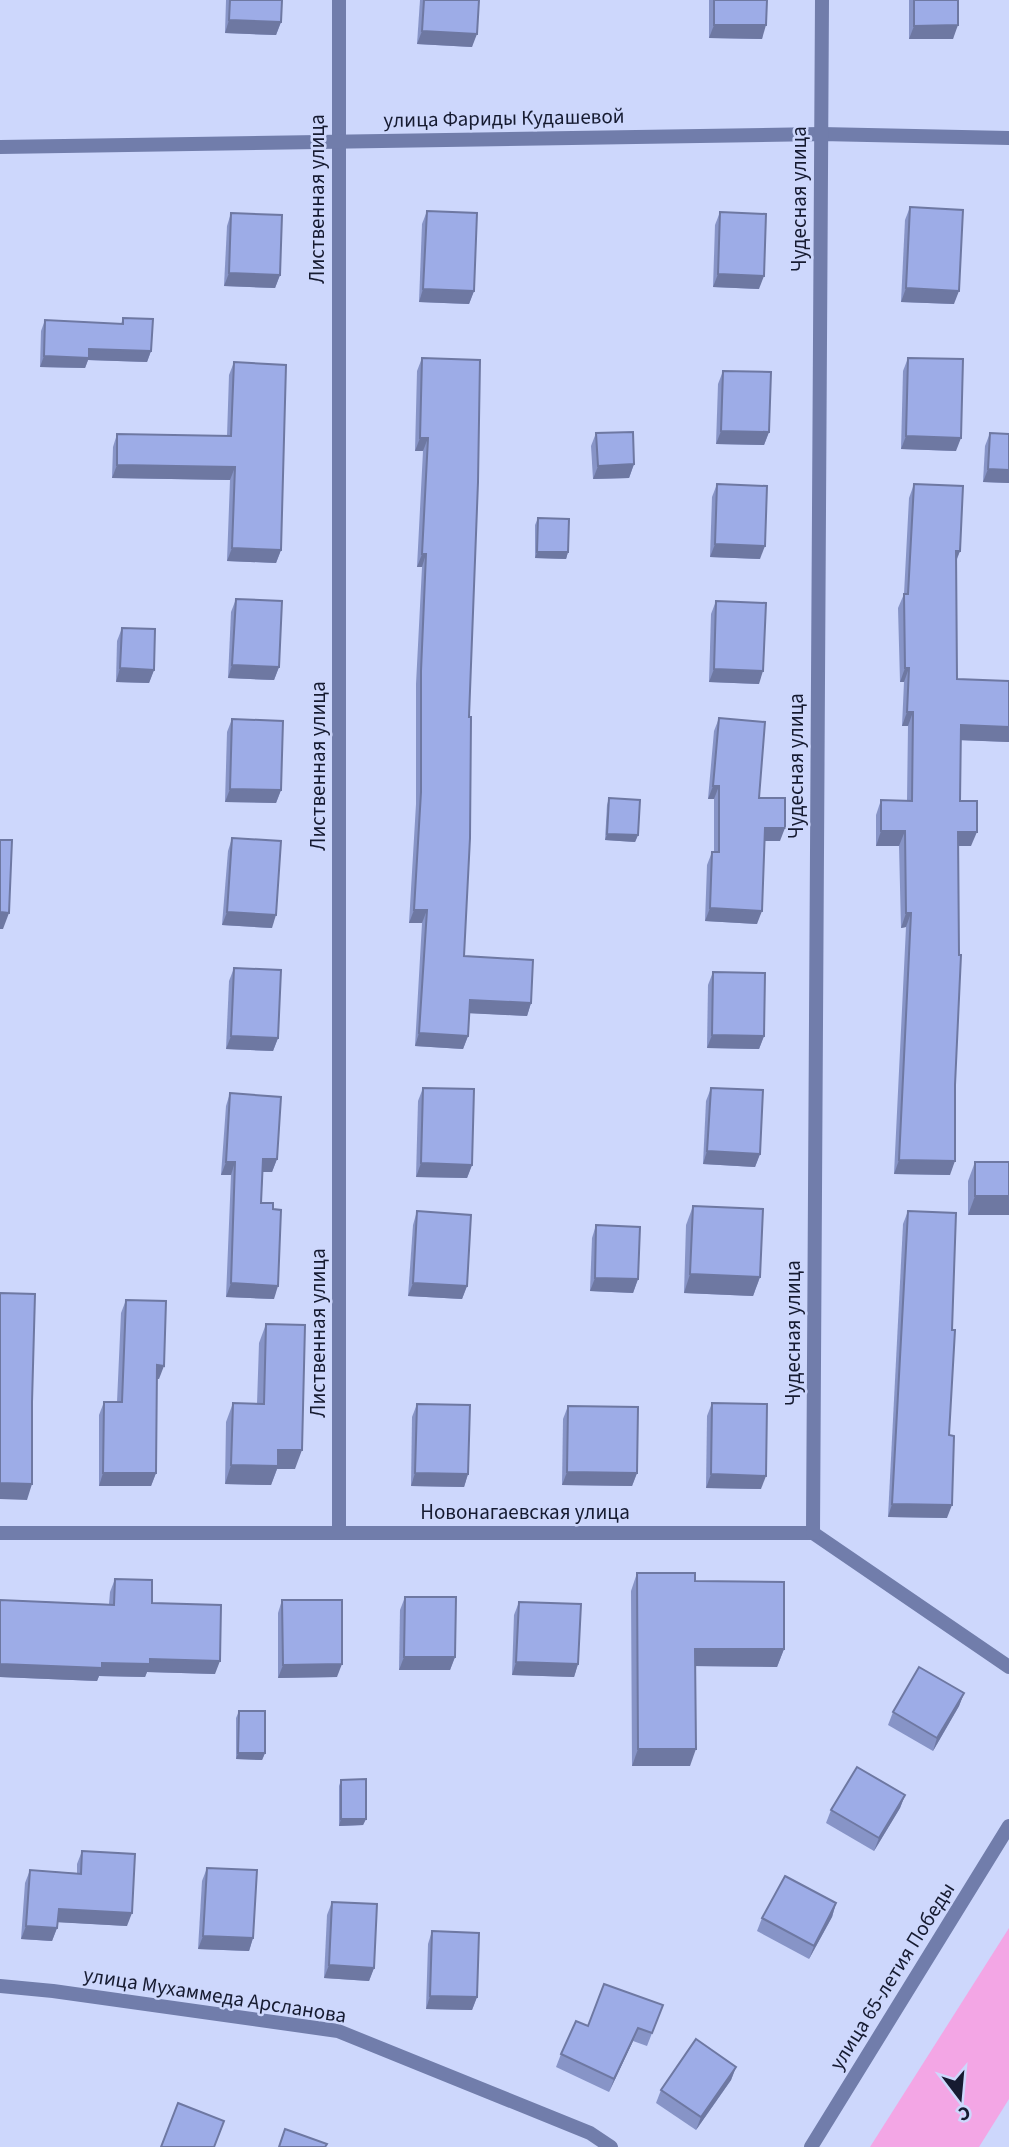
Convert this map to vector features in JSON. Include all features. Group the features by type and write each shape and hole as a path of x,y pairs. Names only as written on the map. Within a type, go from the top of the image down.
{"street":[{"name":"Лиственная улица","path":"339,0 340,1533"},
{"name":"Чудесная улица","path":"813,1533 822,0"},
{"name":"улица Фариды Кудашевой","path":"0,146 821,134 1009,138"},
{"name":"Новонагаевская улица","path":"0,1533 813,1533"},
{"path":"813,1533 1009,1667"},
{"name":"улица 65-летия Победы","path":"811,2147 1009,1826"},
{"name":"улица Мухаммеда Арсланова","path":"0,1986 53,1990 338,2031 590,2133 611,2147"}],"shaded area":[{"path":"1009,1928 1009,2099 979,2147 870,2147"}],"building":[{"path":"230,0 282,0 281,22 229,20"},
{"path":"424,0 479,0 477,34 422,31"},
{"path":"714,0 767,0 766,25 714,25"},
{"path":"914,0 958,0 958,25 914,26"},
{"path":"910,207 963,210 959,291 906,288"},
{"path":"427,211 477,213 474,291 423,289"},
{"path":"720,212 766,214 764,276 718,274"},
{"path":"231,213 282,215 280,275 229,273"},
{"path":"123,318 153,319 151,351 89,349 89,358 44,356 45,320 123,324"},
{"path":"422,358 480,360 469,717 470,838 464,956 533,960 531,1003 470,1000 468,1036 419,1033 427,910 414,910 421,792 421,671 426,554 422,554 428,438 420,438"},
{"path":"908,358 963,359 961,438 906,436"},
{"path":"234,362 286,365 281,550 232,548 235,467 117,465 117,434 231,436"},
{"path":"723,371 771,372 769,432 721,431"},
{"path":"633,432 634,464 598,466 596,433"},
{"path":"990,433 1009,434 1009,470 988,469"},
{"path":"717,484 767,486 765,546 715,544"},
{"path":"914,484 963,486 960,551 956,551 957,679 1009,681 1009,727 961,725 960,801 977,801 977,832 958,832 961,955 955,1085 955,1161 899,1160 911,913 906,913 905,831 881,831 881,800 912,801 913,712 907,712 909,668 905,668 904,594 908,594"},
{"path":"538,518 569,519 568,552 537,552"},
{"path":"236,599 282,601 279,667 232,665"},
{"path":"716,601 766,603 763,671 714,669"},
{"path":"122,628 155,629 154,670 120,668"},
{"path":"719,718 765,722 759,798 785,798 785,828 765,828 762,911 710,908 712,852 719,852 719,786 713,786"},
{"path":"232,719 283,721 281,790 230,789"},
{"path":"609,798 640,800 638,835 607,834"},
{"path":"232,838 281,841 276,915 227,912"},
{"path":"0,840 12,840 9,913 0,912"},
{"path":"234,968 281,970 278,1038 231,1036"},
{"path":"713,972 765,973 764,1036 712,1035"},
{"path":"423,1088 474,1089 472,1165 421,1163"},
{"path":"711,1088 763,1090 760,1154 707,1151"},
{"path":"230,1093 281,1097 277,1159 263,1159 261,1203 273,1203 273,1209 281,1210 278,1286 231,1283 235,1162 226,1162"},
{"path":"975,1162 1009,1162 1009,1196 975,1196"},
{"path":"693,1206 763,1209 760,1277 690,1274"},
{"path":"417,1211 471,1215 467,1286 413,1283"},
{"path":"908,1211 956,1213 952,1330 955,1330 949,1435 954,1436 952,1505 892,1504"},
{"path":"596,1225 640,1227 638,1279 595,1278"},
{"path":"0,1293 35,1294 32,1484 0,1483"},
{"path":"126,1300 166,1301 164,1366 157,1365 156,1473 103,1473 104,1402 122,1402"},
{"path":"266,1324 305,1325 302,1450 278,1450 278,1466 231,1465 233,1403 264,1404"},
{"path":"712,1403 767,1404 766,1476 711,1474"},
{"path":"417,1404 470,1405 468,1474 415,1473"},
{"path":"568,1406 638,1407 637,1473 567,1472"},
{"path":"637,1573 695,1573 695,1581 784,1582 784,1649 695,1649 696,1749 638,1749"},
{"path":"115,1579 152,1580 152,1603 221,1605 220,1661 150,1659 150,1664 102,1663 102,1668 0,1664 0,1600 114,1605"},
{"path":"405,1597 456,1597 455,1657 404,1657"},
{"path":"282,1600 342,1600 342,1664 283,1665"},
{"path":"519,1602 581,1604 578,1664 516,1662"},
{"path":"919,1667 964,1693 937,1738 893,1712"},
{"path":"239,1711 265,1711 265,1753 238,1753"},
{"path":"857,1767 905,1795 879,1838 831,1810"},
{"path":"366,1779 366,1819 341,1819 341,1780"},
{"path":"82,1851 135,1854 132,1913 59,1909 57,1928 26,1926 30,1870 81,1874"},
{"path":"207,1868 257,1870 253,1938 203,1936"},
{"path":"785,1876 836,1903 814,1946 762,1918"},
{"path":"332,1902 377,1904 374,1968 329,1965"},
{"path":"432,1931 479,1933 477,1997 430,1996"},
{"path":"604,1984 663,2005 652,2033 638,2028 614,2079 561,2054 576,2021 588,2026"},
{"path":"696,2039 736,2067 701,2117 661,2090"},
{"path":"178,2103 224,2121 214,2147 161,2147"},
{"path":"285,2129 327,2144 325,2147 279,2147"}]}
